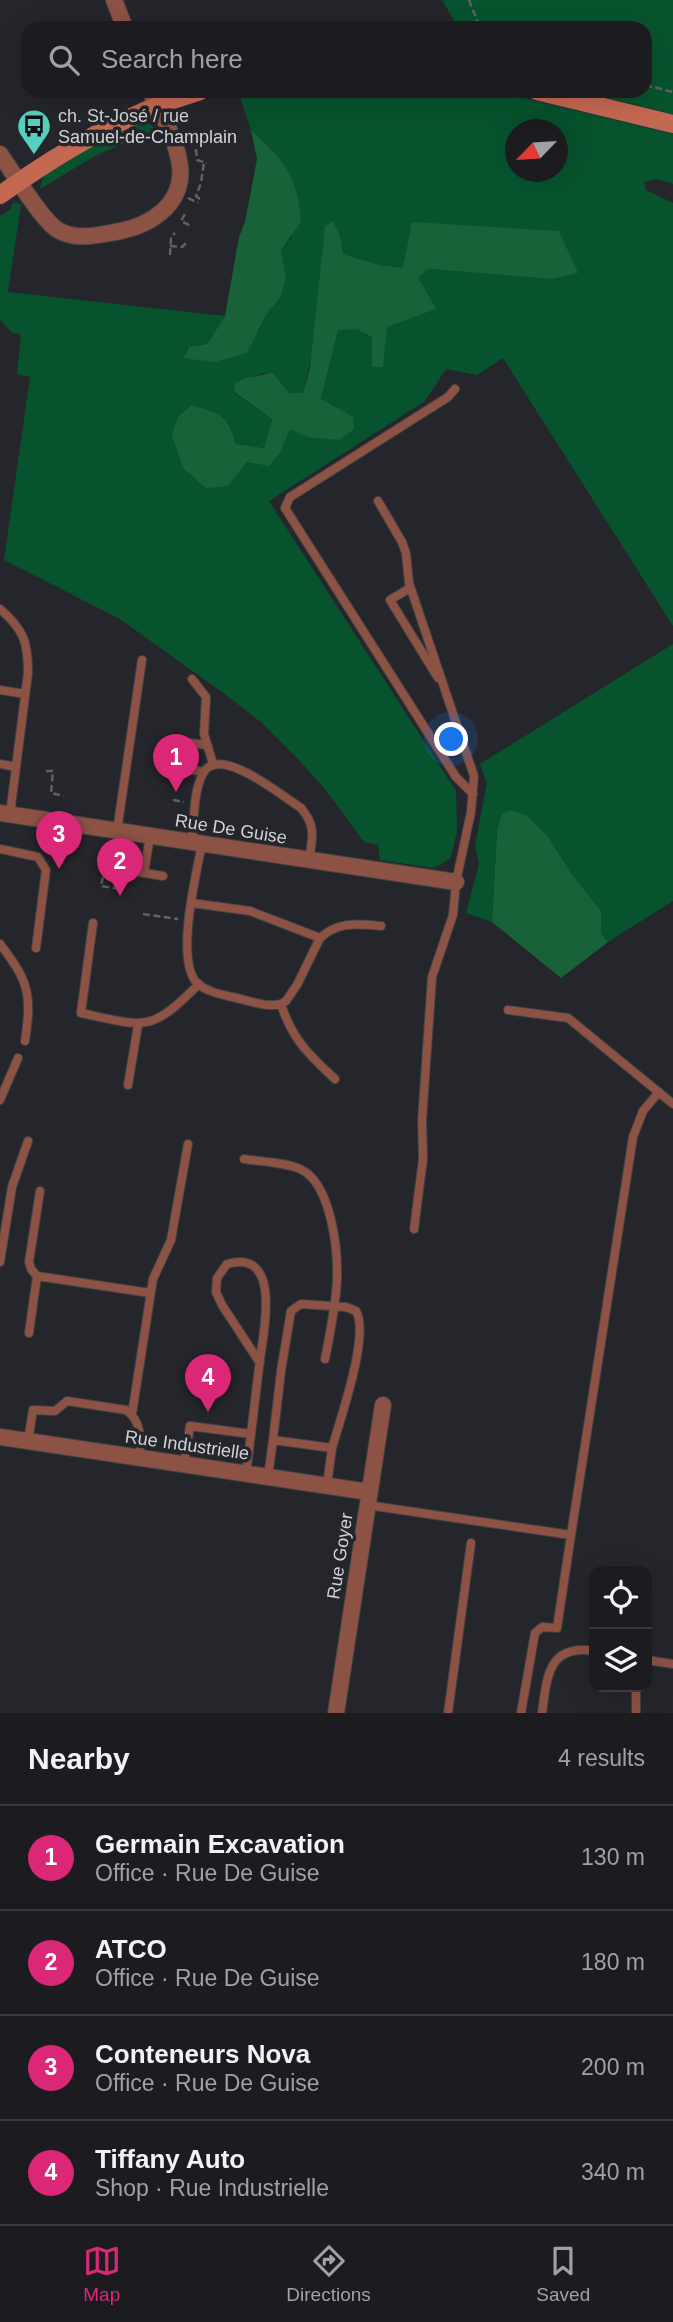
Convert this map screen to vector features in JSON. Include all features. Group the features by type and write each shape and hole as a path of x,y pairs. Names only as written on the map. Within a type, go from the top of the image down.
{"street":[{"path":"114,0 122,21"},
{"path":"0,154 20,181 49,222 55,229 68,234 93,235 128,230 149,222 160,215 172,200 180,173 174,146 153,98 84,140 20,181 0,195"},
{"path":"566,98 673,124"},
{"name":"Rue De Guise","path":"5,814 456,882"},
{"name":"Rue Goyer","path":"335,1713 383,1405"},
{"name":"Rue Industrielle","path":"0,1437 327,1485 368,1498"}],"lane":[{"path":"455,388 448,397 290,497 285,508 456,777 473,794"},
{"path":"378,501 402,542 410,588 473,770 473,794 456,882 453,915 430,985 422,1160 414,1229"},
{"path":"410,588 390,600 446,691"},
{"path":"0,609 20,629 25,641 28,664 16,767 5,814"},
{"path":"117,831 135,735 142,660"},
{"path":"192,678 207,702 204,734 214,764"},
{"path":"0,690 25,694"},
{"path":"190,743 206,745"},
{"path":"0,764 16,767"},
{"path":"309,861 313,831 301,808 233,766 214,764 204,772 199,783 197,844 186,958 192,976 199,984 212,992 262,1004 281,1004 297,985 320,938 333,928 343,925 381,926"},
{"path":"186,769 204,772"},
{"path":"144,873 150,836"},
{"path":"0,849 38,857 46,870 36,948"},
{"path":"107,867 163,876"},
{"path":"192,903 258,913 320,938"},
{"path":"93,923 80,1013 138,1025 163,1016 199,984"},
{"path":"1,946 20,970 26,983 29,1015 25,1041"},
{"path":"281,1004 294,1037 335,1079"},
{"path":"508,1010 568,1018 673,1104"},
{"path":"128,1085 138,1025"},
{"path":"0,1100 18,1058"},
{"path":"521,1713 535,1633 542,1627 557,1628 633,1137 643,1111 659,1092"},
{"path":"0,1262 12,1186 27,1141"},
{"path":"139,1458 140,1437 132,1414 150,1293 156,1272 171,1240 188,1144"},
{"path":"244,1159 298,1168 319,1185 330,1218 337,1268 335,1306 326,1359"},
{"path":"40,1191 29,1262 37,1276 150,1293"},
{"path":"246,1474 260,1363 267,1306 265,1286 254,1267 244,1262 233,1262 223,1266 219,1272 215,1284 216,1292 260,1363"},
{"path":"29,1333 37,1276"},
{"path":"268,1477 291,1311 301,1304 335,1306 356,1311 360,1322 356,1363 332,1448 327,1485"},
{"path":"28,1441 33,1410 55,1411 67,1401 126,1410 132,1414"},
{"path":"184,1465 190,1426 198,1422 251,1434"},
{"path":"273,1440 332,1448"},
{"path":"368,1498 571,1535"},
{"path":"448,1713 471,1543"},
{"path":"542,1713 547,1678 555,1661 575,1649 589,1650"},
{"path":"652,1661 673,1664"},
{"path":"636,1692 636,1713"}],"path":[{"path":"470,0 478,21"},
{"path":"652,87 673,92"},
{"path":"198,138 200,132 203,132"},
{"path":"190,148 192,140 198,138 206,141"},
{"path":"196,149 197,160 205,163 196,196 200,199"},
{"path":"185,214 181,221 191,226"},
{"path":"170,255 171,237 176,233"},
{"path":"170,246 182,247 186,243"},
{"path":"46,771 53,771 51,793 64,796"},
{"path":"173,800 185,802"},
{"path":"101,883 101,886 121,888"},
{"path":"143,914 190,921"}],"green space":[{"path":"442,0 673,0 673,114 608,98 652,98 652,21 455,21"},
{"path":"240,98 524,98 673,134 673,184 657,179 644,182 646,190 673,203 673,626 503,358 477,375 446,369 425,401 269,501 456,791 457,832 450,859 434,868 380,860 378,845 364,842 325,789 262,723 120,619 4,560 30,377 17,374 21,334 12,333 0,319 0,216 11,209 12,203 21,204 8,292 225,316 207,344 189,347 184,355 258,333 268,312 281,297 286,278 281,250 292,237 273,151 251,130","holes":["559,231 577,273 552,279 429,269 417,276 435,309 387,327 372,366 372,337 356,329 338,329 321,400 338,408 290,429 281,451 247,462 228,486 193,405 222,417 230,427 236,444 264,448 272,419 234,393 236,383 264,373 289,393 303,393 340,236 343,254 380,265 403,268"]},
{"path":"141,121 148,122 156,129 93,157 40,189 44,174 88,146"},
{"path":"251,130 281,160 297,192 301,222 281,250 286,278 281,297 268,312 247,353 214,362 183,358 189,347 207,344 225,316 257,159"},
{"path":"333,221 340,236 343,254 380,265 403,268 412,222 559,231 578,273 552,279 429,269 418,277 436,309 387,327 383,367 372,367 372,337 356,329 338,330 321,399 353,417 354,429 339,440 307,437 290,429 281,451 269,466 247,462 228,486 206,488 183,468 172,435 178,417 192,405 210,410 226,421 236,444 264,448 272,419 234,392 235,383 273,373 289,393 303,393 310,368 325,226"},
{"path":"673,644 673,901 608,942 601,933 601,911 571,873 549,838 497,831 492,922 466,913 479,864 475,846 487,783 480,764"},
{"path":"511,810 526,815 549,838 571,873 601,911 601,933 608,942 561,978 492,922 497,831 502,814"}],"place":[{"name":"ch. St-José / rue Samuel-de-Champlain","path":"34,156"},
{"name":"Germain Excavation","path":"176,792"},
{"name":"Conteneurs Nova","path":"59,869"},
{"name":"ATCO","path":"120,896"},
{"name":"Tiffany Auto","path":"208,1412"}]}
